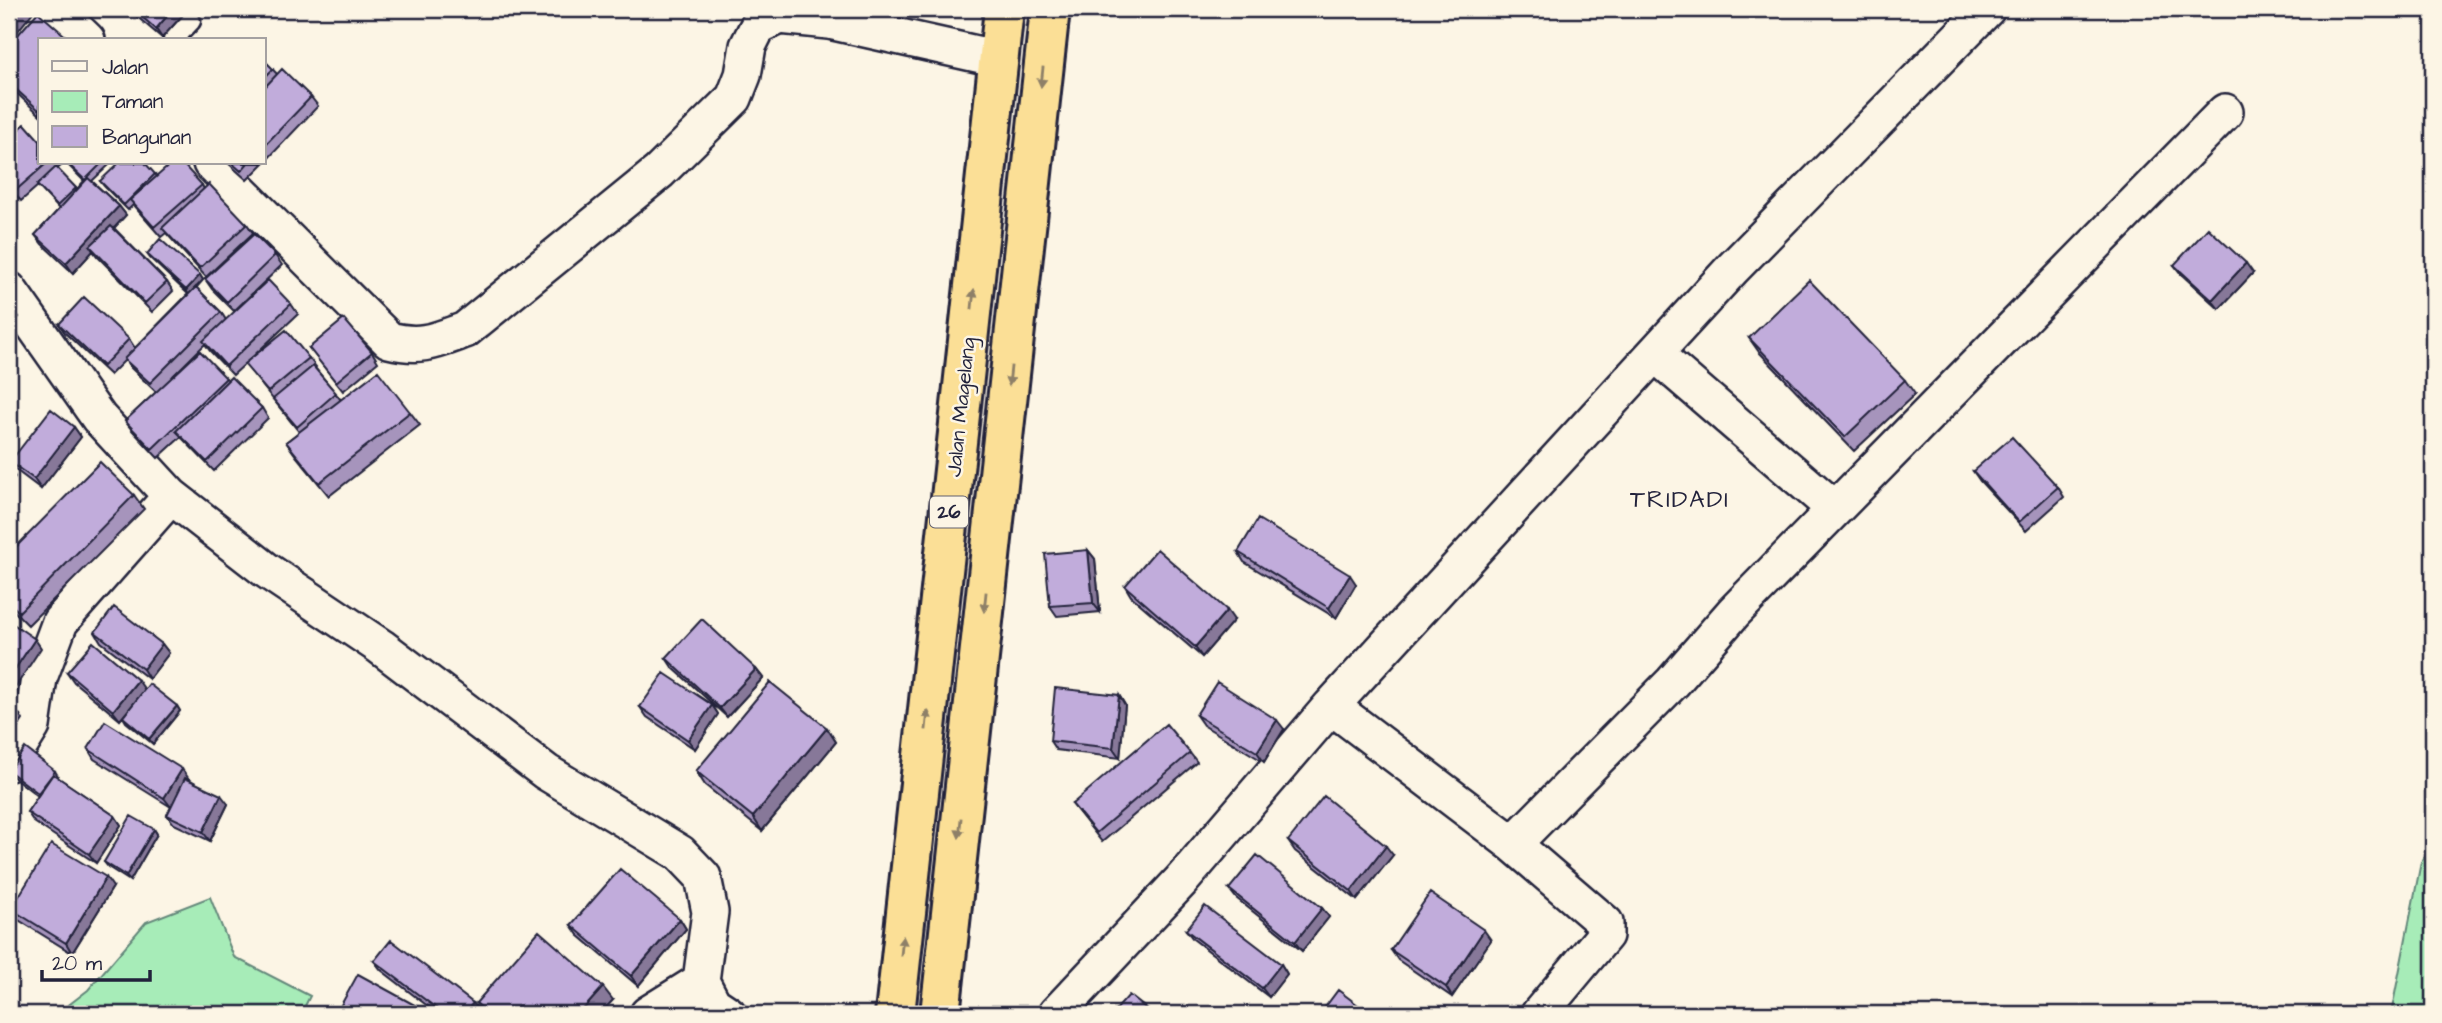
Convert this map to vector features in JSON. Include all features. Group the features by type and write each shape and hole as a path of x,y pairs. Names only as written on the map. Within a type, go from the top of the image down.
{"highway":[{"name":"Jalan Magelang","path":"895,1014 1004,9"},
{"name":"26","path":"940,1014 1049,9"}],"street":[{"path":"55,9 85,38"},
{"path":"1056,1014 1181,881 1331,706 1733,268 1987,9"},
{"path":"212,164 389,340 411,346 431,343 465,330 659,172 734,98 743,75 748,46 758,26 780,16 829,21 999,59"},
{"path":"1513,844 1673,682 1734,612 2225,112"},
{"path":"9,290 99,418 171,496 266,570 381,647 546,772 680,853 702,877 710,912 701,981 713,1003 728,1014"},
{"path":"1655,354 1835,509"},
{"path":"9,763 32,726 39,678 60,622 171,496"},
{"path":"1331,706 1513,844 1605,923 1605,935 1539,1014"},
{"path":"648,1014 701,981"}],"lane":[{"path":"175,38 191,21"}],"green space":[{"path":"2433,847 2433,1014 2391,1014 2421,862"},
{"path":"210,897 234,957 310,996 301,1014 57,1014 88,990 146,922"}],"building":[{"path":"9,9 21,9 9,24"},
{"path":"133,9 173,9 156,29"},
{"path":"38,12 68,38 38,38 38,109 9,83 9,45"},
{"path":"266,62 273,69 266,76"},
{"path":"282,69 311,97 266,144 266,86"},
{"path":"25,124 38,139 38,164 46,164 15,191 9,184 9,138"},
{"path":"68,164 101,164 85,180"},
{"path":"118,164 146,164 155,174 124,205 100,181"},
{"path":"171,164 183,164 202,185 154,227 130,200"},
{"path":"233,164 247,164 241,171"},
{"path":"56,167 76,188 57,206 37,185"},
{"path":"88,178 119,206 66,263 35,235"},
{"path":"209,184 247,224 200,268 162,228"},
{"path":"111,226 167,282 145,303 90,246"},
{"path":"2208,228 2246,263 2212,300 2174,265"},
{"path":"254,234 275,255 227,302 205,279"},
{"path":"160,239 200,275 186,290 147,254"},
{"path":"268,280 291,304 226,366 203,341"},
{"path":"1809,280 1905,380 1845,437 1749,338"},
{"path":"196,287 221,312 150,383 124,359"},
{"path":"84,297 129,339 103,366 59,324"},
{"path":"344,319 372,352 336,382 309,348"},
{"path":"286,330 309,358 268,392 244,364"},
{"path":"200,351 226,378 152,449 125,421"},
{"path":"313,366 336,393 297,427 273,399"},
{"path":"378,371 410,412 319,483 286,442"},
{"path":"231,377 262,408 207,462 176,431"},
{"path":"51,409 74,427 34,479 10,462"},
{"path":"2012,437 2058,487 2019,522 1973,471"},
{"path":"100,462 134,495 19,612 9,602 9,554"},
{"path":"1258,519 1350,575 1329,608 1238,552"},
{"path":"1157,549 1227,610 1195,647 1125,586"},
{"path":"1088,550 1093,603 1050,606 1045,554"},
{"path":"114,607 162,644 143,669 95,632"},
{"path":"702,619 756,669 720,708 666,658"},
{"path":"9,621 35,639 9,678"},
{"path":"93,642 138,680 113,711 67,672"},
{"path":"664,673 712,705 688,740 640,707"},
{"path":"770,682 827,728 753,817 696,771"},
{"path":"1217,682 1277,720 1257,752 1196,715"},
{"path":"149,684 177,706 149,739 123,717"},
{"path":"1055,688 1119,695 1113,748 1050,741"},
{"path":"9,707 20,715 9,731"},
{"path":"105,721 182,769 164,798 88,749"},
{"path":"1166,724 1190,753 1096,833 1072,804"},
{"path":"25,748 55,771 38,793 9,771"},
{"path":"53,774 115,816 89,854 27,812"},
{"path":"185,778 221,795 203,832 167,815"},
{"path":"1324,796 1386,846 1351,891 1288,841"},
{"path":"131,816 154,829 126,876 104,862"},
{"path":"51,844 106,877 66,943 11,909"},
{"path":"1257,855 1322,908 1295,942 1229,889"},
{"path":"620,869 680,919 631,976 571,925"},
{"path":"1430,893 1484,930 1446,987 1391,950"},
{"path":"1205,906 1281,964 1262,988 1186,930"},
{"path":"539,931 603,987 579,1014 489,1014 476,1003"},
{"path":"391,940 473,1003 464,1014 444,1014 374,961"},
{"path":"358,974 431,1014 336,1014"},
{"path":"1338,990 1370,1014 1320,1014"},
{"path":"1129,995 1153,1014 1114,1012"}],"district":[{"name":"TRIDADI","path":"1680,500"}]}
